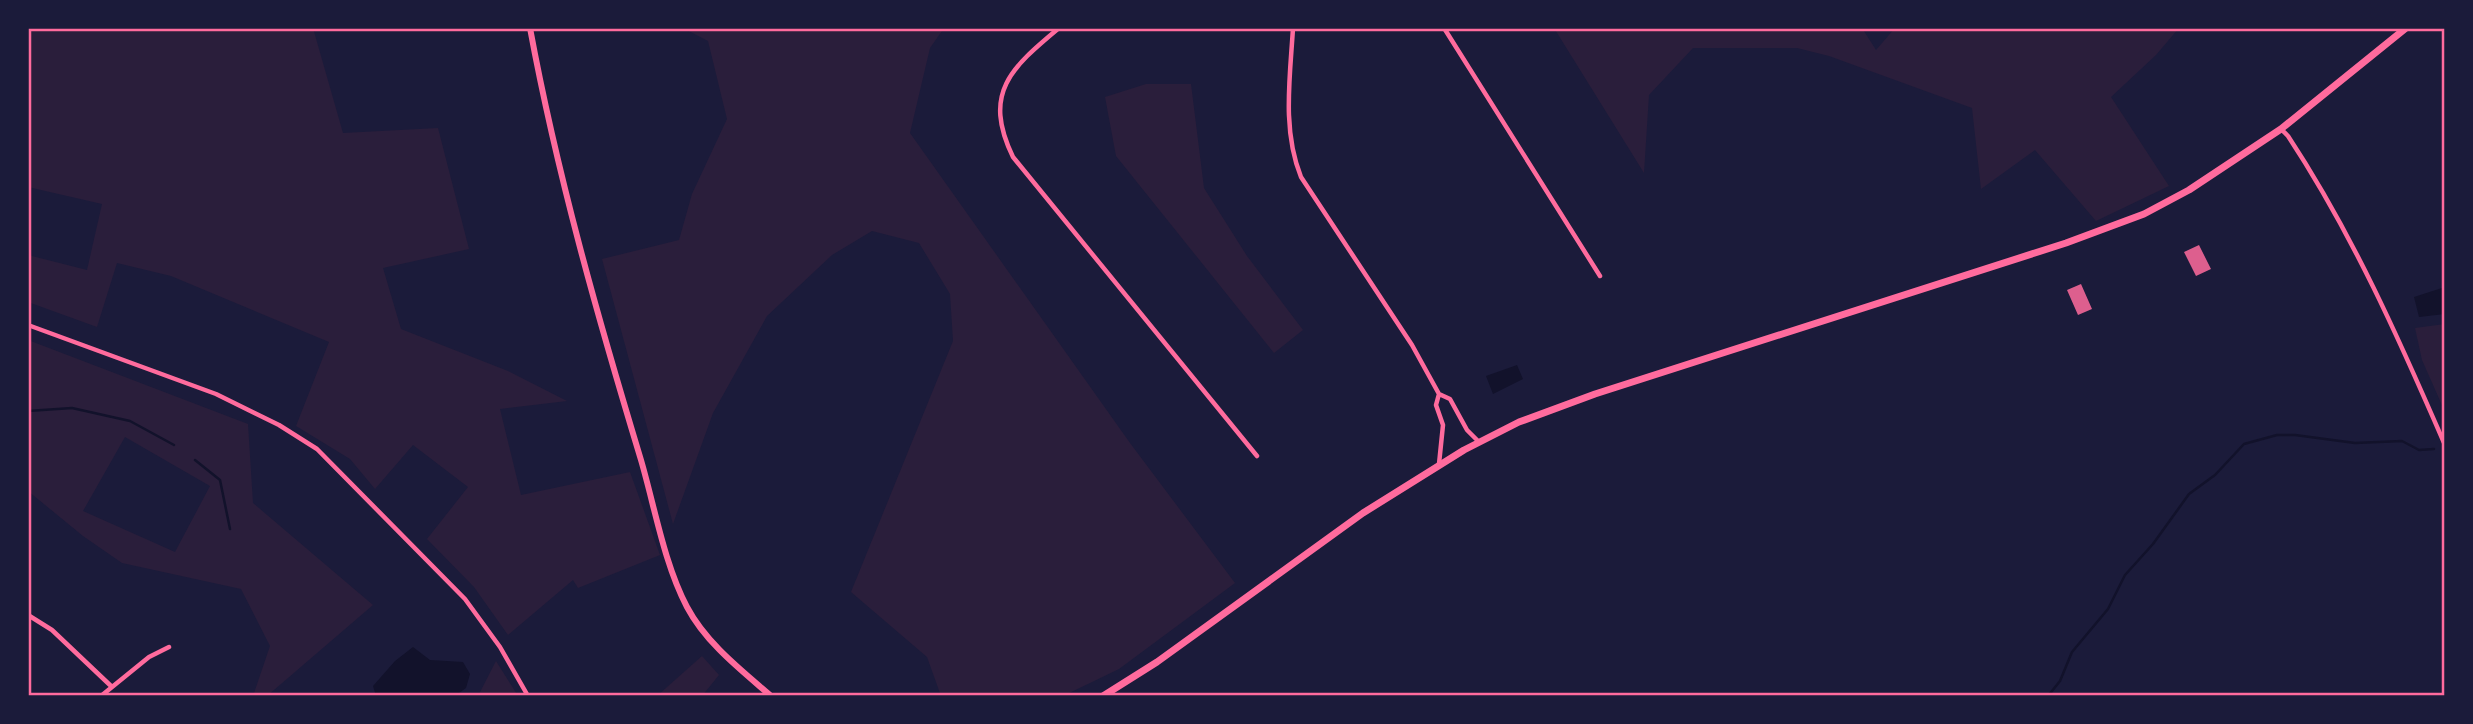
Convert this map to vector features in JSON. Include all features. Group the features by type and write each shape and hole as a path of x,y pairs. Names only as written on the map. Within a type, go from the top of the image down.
{"main road":[{"path":"1103,696 1157,662 1363,513 1479,442 1519,422 1595,394 2114,226 2189,190 2281,129 2406,28"}],"street":[{"path":"530,28 608,352 674,573 688,608 719,649 771,696"},
{"path":"1059,28 1021,59 1001,94 1000,130 1013,157 1257,456"},
{"path":"1293,28 1290,137 1292,155 1301,177 1412,345 1439,394 1450,399 1467,430 1479,442"},
{"path":"1444,28 1600,276"},
{"path":"2281,129 2296,147 2334,210 2391,321 2445,445"},
{"path":"28,325 216,394 279,425 317,449 465,599 500,647 528,696"},
{"path":"1438,466 1443,425 1436,405 1439,394"},
{"path":"28,615 52,630 111,686"},
{"path":"101,696 149,657 169,647"}],"shaded area":[{"path":"28,28 313,28 343,133 438,128 469,249 383,268 401,329 508,371 567,401 500,409 521,495 630,472 660,555 578,588 573,580 508,635 474,587 427,539 468,487 413,445 375,489 350,459 296,426 329,342 171,276 117,263 97,327 28,302 28,255 87,270 102,204 28,187"},
{"path":"683,28 944,28 930,48 910,133 1130,443 1235,583 1119,669 1063,696 941,696 927,657 851,592 953,341 950,294 919,243 872,231 832,255 767,316 713,413 673,524 602,259 679,240 692,194 727,119 708,41"},
{"path":"1554,28 1862,28 1876,50 1895,28 2179,28 2156,55 2111,97 2169,186 2096,221 2035,150 1981,189 1972,108 1829,56 1797,48 1693,48 1649,95 1644,173"},
{"path":"1146,84 1191,84 1204,188 1247,256 1303,330 1274,353 1116,156 1105,97"},
{"path":"2445,287 2445,314 2419,317 2414,297"},
{"path":"2445,324 2445,412 2422,360 2415,328"},
{"path":"28,340 248,424 253,503 373,605 267,696 253,696 270,646 241,589 122,563 83,536 28,491","holes":["125,437 210,486 175,552 83,511"]},
{"path":"1517,365 1523,379 1493,394 1486,376"},
{"path":"413,647 430,660 463,662 470,674 466,688 455,696 376,696 373,686 395,661"},
{"path":"702,656 719,675 702,696 657,696"},
{"path":"496,661 518,696 478,696"}],"building":[{"path":"2199,245 2211,269 2196,276 2184,252"},
{"path":"2081,284 2092,309 2078,315 2067,290"}],"waterway":[{"path":"28,411 72,408 130,421 174,445"},
{"path":"2048,696 2060,681 2072,652 2108,609 2125,575 2153,544 2189,494 2215,475 2244,444 2277,435 2295,435 2355,443 2402,441 2419,450 2434,449"},
{"path":"195,460 220,480 230,529"}]}
